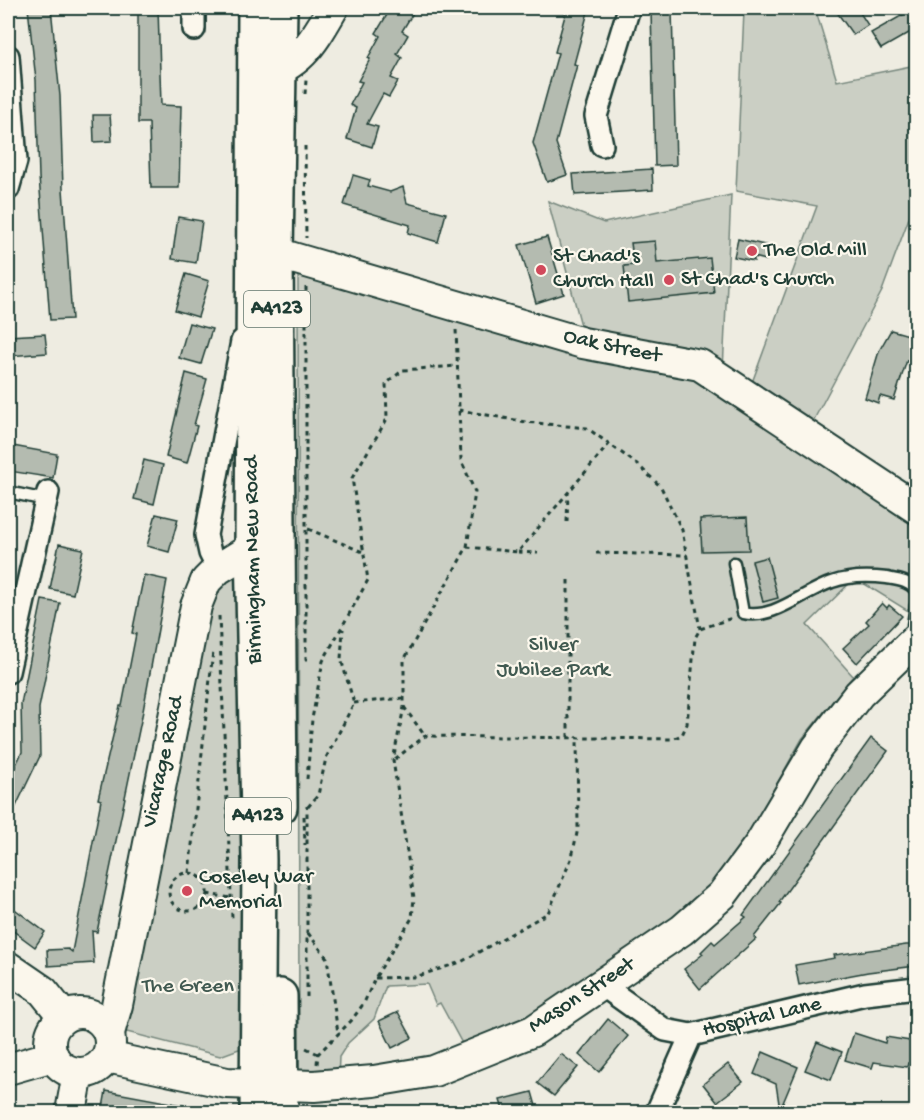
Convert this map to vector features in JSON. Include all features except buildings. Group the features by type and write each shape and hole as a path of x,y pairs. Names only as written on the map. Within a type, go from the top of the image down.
{"highway":[{"name":"Birmingham New Road","path":"255,8 267,74 292,258 279,535 269,1099"},
{"name":"Birmingham New Road","path":"279,535 253,283 267,74 280,8"}],"street":[{"path":"194,8 194,29"},
{"path":"267,74 308,50 333,8"},
{"path":"602,145 596,116 628,8"},
{"path":"8,56 16,162 8,189"},
{"name":"Oak Street","path":"292,258 583,343 700,365 916,507"},
{"path":"218,569 210,553 206,535 253,283"},
{"path":"8,672 47,496"},
{"name":"Vicarage Road","path":"108,1045 196,606 206,581 218,569 279,535"},
{"name":"Mason Street","path":"108,1045 227,1083 269,1099 314,1086 374,1081 434,1071 533,1031 682,930 722,895 760,844 817,748 859,694 916,639"},
{"name":"Vicarage Road","path":"71,1015 110,987 125,962"},
{"path":"8,967 43,991 71,1015 94,1016 102,1021 108,1045 95,1070 78,1073 64,1068 53,1056 51,1036 54,1028 71,1015"},
{"path":"602,985 665,1030 691,1035"},
{"name":"Hospital Lane","path":"657,1113 691,1035 865,994 916,988"},
{"path":"8,1069 53,1056"},
{"path":"71,1113 78,1073"}],"lane":[{"path":"8,492 47,496"},
{"path":"734,563 743,613 752,616 768,613 834,581 872,576 900,580 916,590"},
{"path":"916,605 913,625 916,629"}],"path":[{"path":"304,140 292,258 305,318 279,535 306,664"},
{"path":"306,1036 305,1048 318,1054 338,1034 364,1003 375,978 412,918 414,898 393,760 404,707 404,660 467,547 475,492 461,460 455,306"},
{"path":"306,790 312,719 323,661 368,580 352,478 387,419 386,384 403,370 458,366"},
{"path":"393,760 425,736 672,739 682,735 687,724 695,638 700,629 682,530 661,487 587,428 526,422 459,410"},
{"path":"518,552 609,444"},
{"path":"567,522 568,492"},
{"path":"279,535 363,552"},
{"path":"467,547 537,553"},
{"path":"596,553 687,555"},
{"path":"568,580 568,737"},
{"path":"215,635 218,612 232,921"},
{"path":"700,629 715,627 743,613"},
{"path":"305,809 318,795 326,758 354,703 341,659 343,627"},
{"path":"189,873 213,647"},
{"path":"354,703 404,698"},
{"path":"404,707 425,736"},
{"path":"306,722 307,780"},
{"path":"375,978 415,977 461,962 548,913 572,857 578,828 578,737"},
{"path":"306,799 308,932 306,1002"},
{"path":"189,873 203,880 207,894 198,908 182,910 175,905 170,886 179,876 189,873"},
{"path":"207,894 231,898"},
{"path":"308,932 327,958 338,1034"}],"green space":[{"path":"763,8 815,8 837,81 916,65 916,199 882,291 810,427 750,388 817,206 736,191 744,11"},
{"path":"731,195 723,371 583,333 548,201 604,223"},
{"name":"Silver Jubilee Park","path":"298,269 690,372 906,512 916,539 916,606 913,614 855,578 807,625 853,676 802,739 748,835 715,883 677,918 527,1023 464,1047 440,1003 436,1005 427,984 386,986 374,1019 348,1043 339,1057 338,1079 299,1078"},
{"name":"The Green","path":"239,572 247,1046 220,1056 119,1030 210,596"}],"place":[{"name":"The Old Mill","path":"752,251"},
{"name":"St Chad's Church Hall","path":"541,270"},
{"name":"St Chad's Church","path":"669,280"},
{"name":"Coseley War Memorial","path":"187,891"}]}
